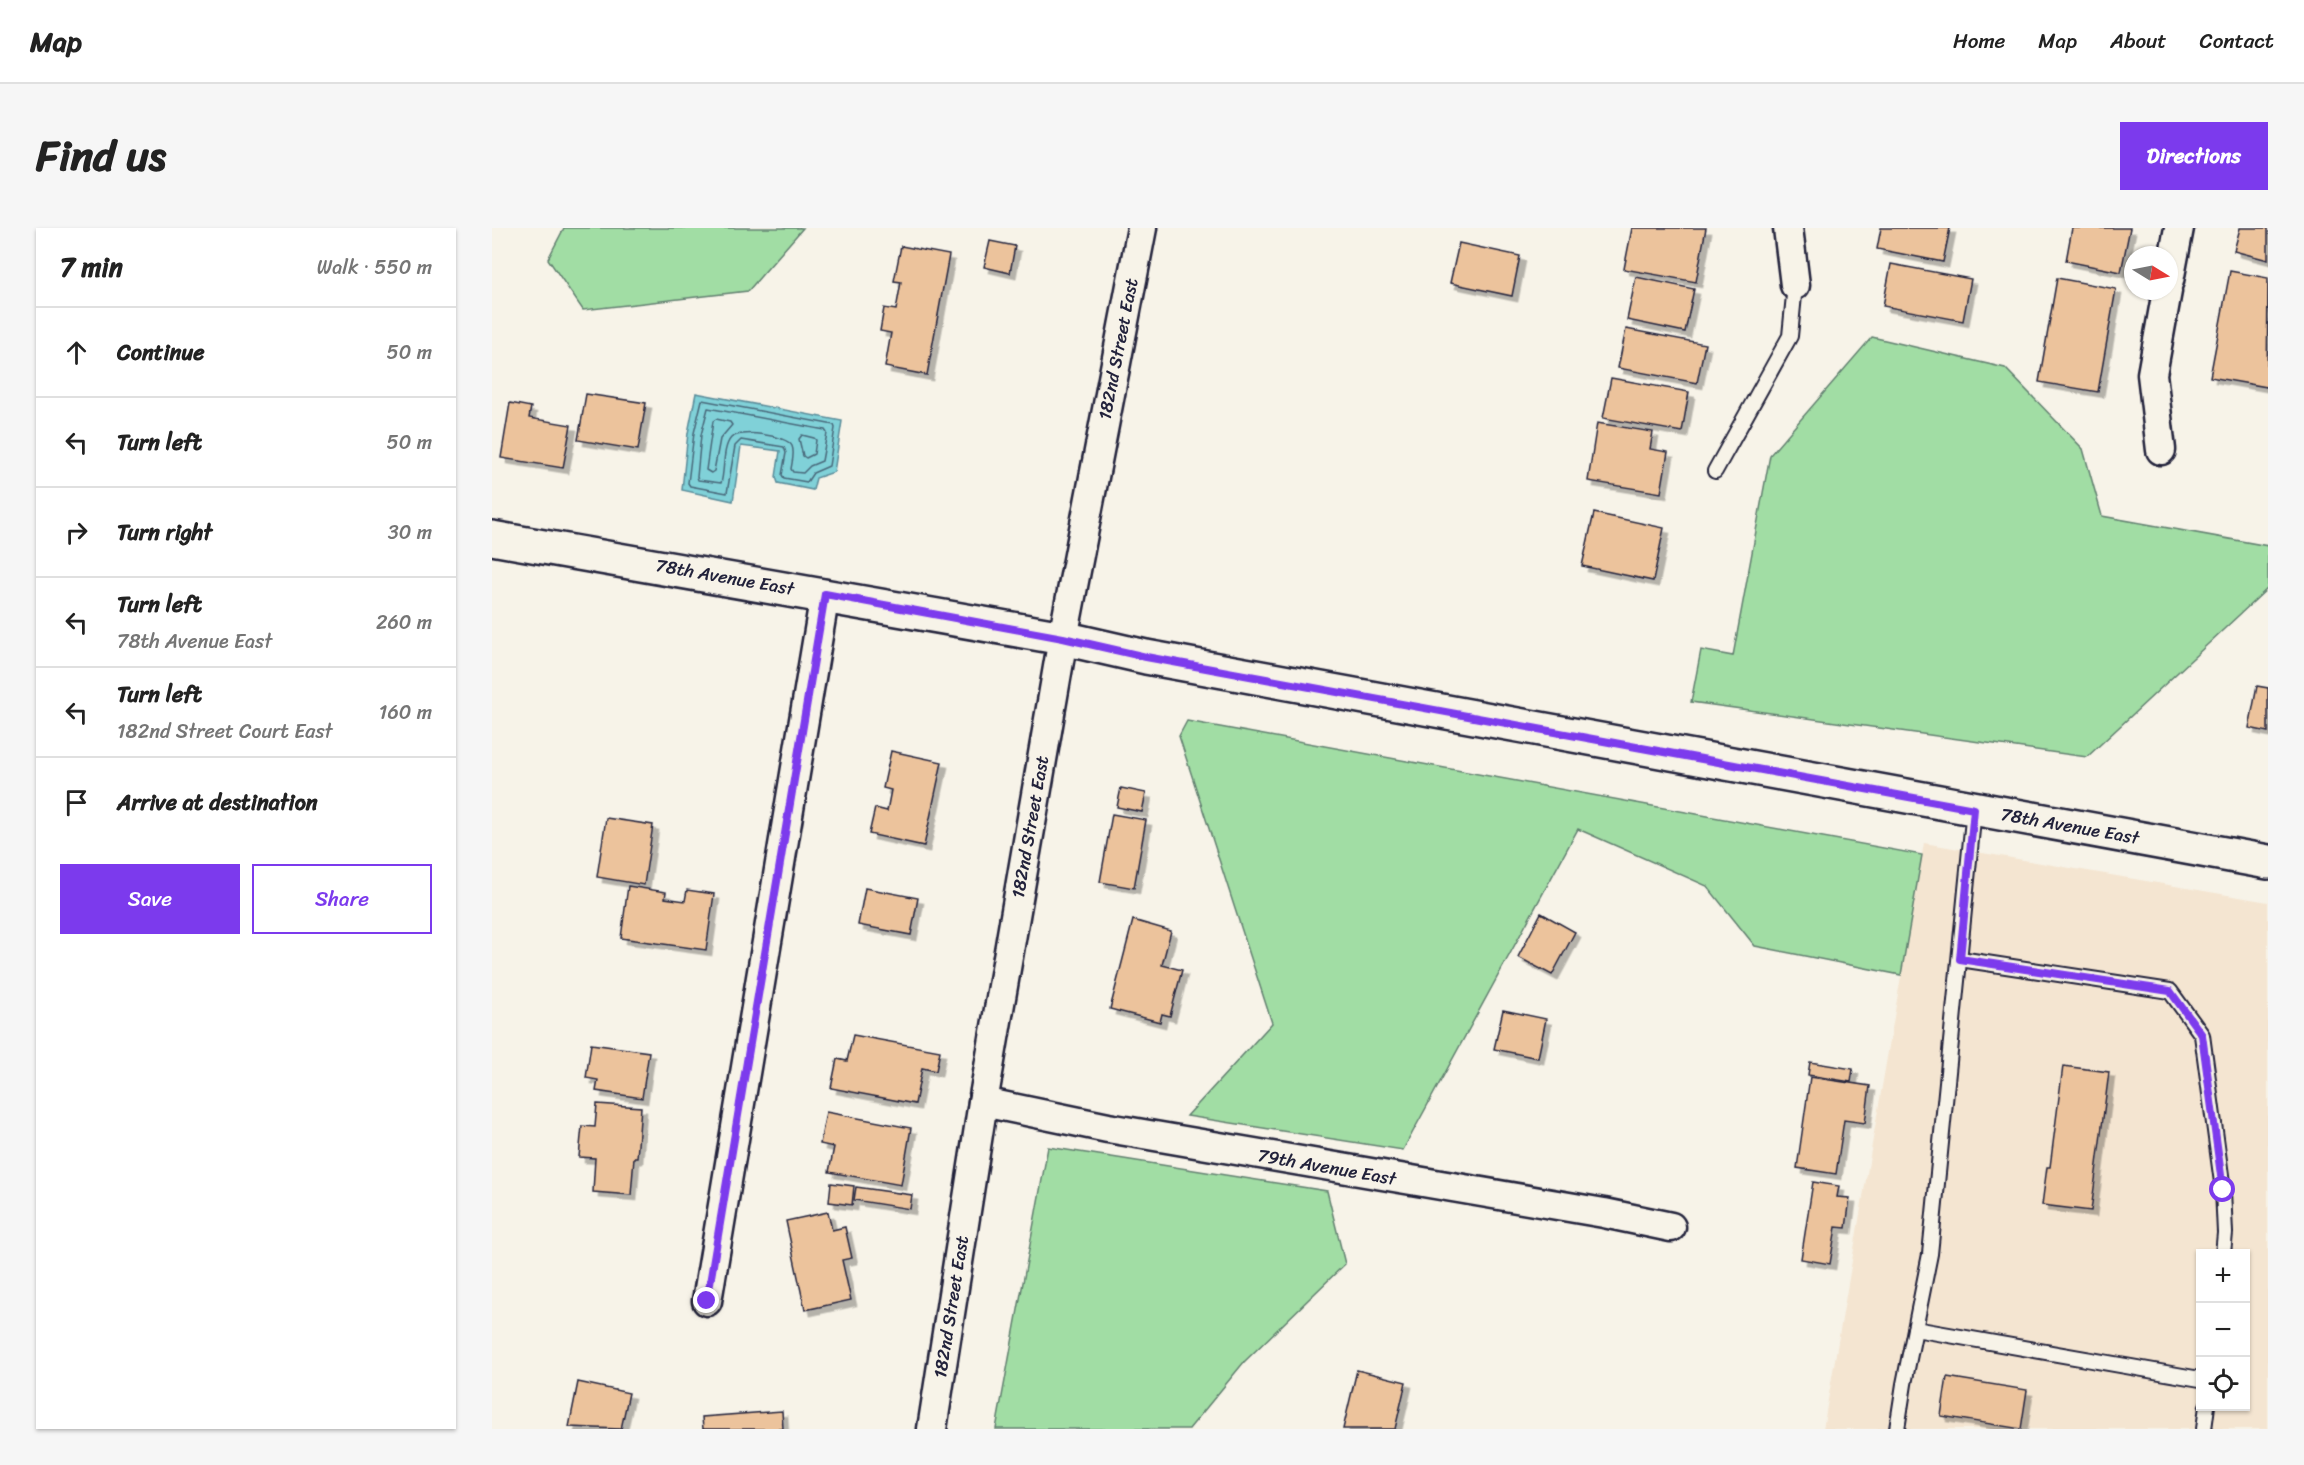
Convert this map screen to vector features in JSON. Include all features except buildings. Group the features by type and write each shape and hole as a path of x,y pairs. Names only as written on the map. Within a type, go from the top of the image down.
{"street":[{"name":"182nd Street East","path":"932,1429 983,1102 1063,638 1142,228"},
{"path":"1788,228 1795,285"},
{"path":"2176,246 2179,228"},
{"path":"2161,450 2152,374 2165,300"},
{"name":"78th Avenue East","path":"492,538 825,594 1063,638 1146,657 2268,861"},
{"path":"707,1301 825,594"},
{"name":"79th Avenue East","path":"983,1102 1108,1128 1604,1213 1671,1227"}],"lane":[{"path":"1715,471 1790,336 1795,285"},
{"path":"1897,1429 1930,1254 1974,809"},
{"path":"1960,959 2170,991 2202,1035 2223,1190 2223,1249"},
{"path":"1915,1329 2196,1378"},
{"path":"2204,1429 2206,1411"}],"shaded area":[{"path":"1924,843 2268,902 2268,1429 1823,1429"}],"green space":[{"path":"564,228 803,228 748,291 583,310 548,259"},
{"path":"1872,337 2005,368 2083,449 2102,516 2268,546 2268,588 2087,757 1691,702 1701,650 1733,656 1770,455"},
{"path":"1187,721 1922,855 1901,975 1755,946 1707,886 1578,829 1403,1150 1187,1116 1272,1023 1179,736"},
{"path":"1048,1147 1327,1191 1345,1264 1244,1362 1189,1429 996,1429"}],"water":[{"path":"696,393 842,421 834,472 816,478 813,490 778,483 776,477 780,451 741,446 733,501 682,490 688,433"}],"route":[{"path":"707,1301 825,594 1063,638 1146,657 1974,809 1960,959 2170,991 2202,1035 2223,1190"}]}
